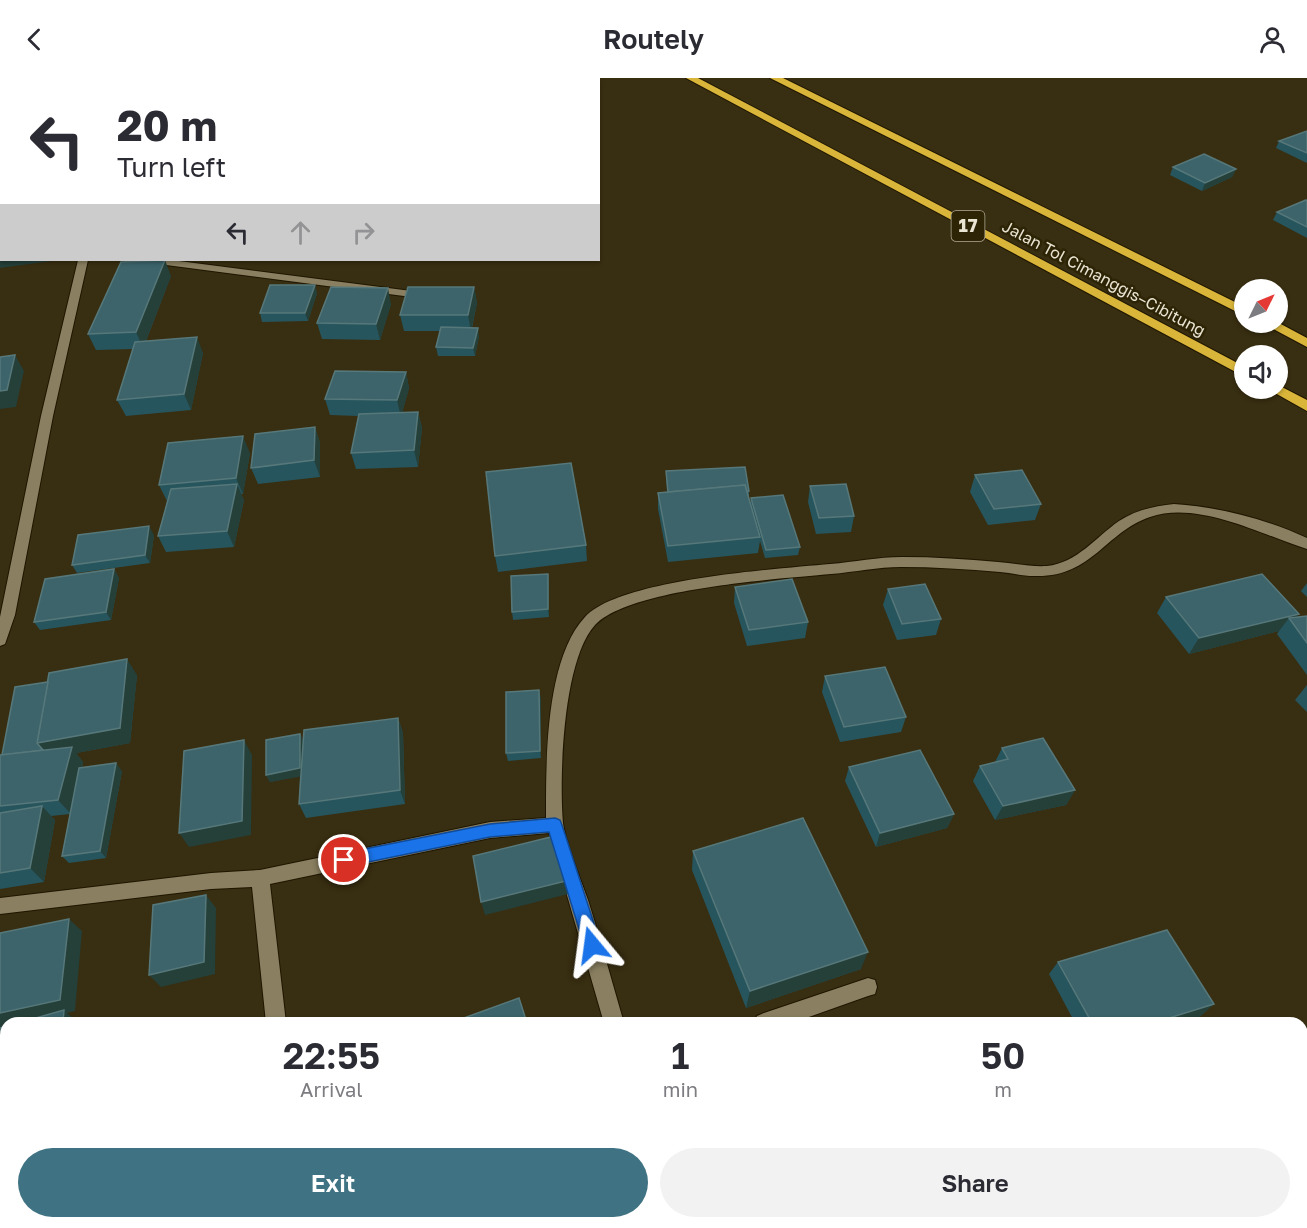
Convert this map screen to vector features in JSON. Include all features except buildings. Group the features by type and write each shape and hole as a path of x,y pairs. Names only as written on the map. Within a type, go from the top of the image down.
{"highway":[{"name":"Jalan Tol Cimanggis–Cibitung","path":"691,78 1234,367"},
{"name":"Jalan Tol Cimanggis–Cibitung","path":"775,78 1234,307"},
{"path":"1287,333 1307,343"},
{"path":"1288,396 1307,406"}],"street":[{"path":"0,640 8,615 47,416 83,261"},
{"path":"159,261 439,298"},
{"path":"612,1017 555,825 554,782 561,691 579,634 592,618 615,605 643,595 744,577 897,562 1002,567 1039,572 1072,565 1122,525 1158,510 1208,512 1264,526 1307,544"},
{"path":"0,906 211,881 260,878 490,830 555,825"},
{"path":"260,878 275,1017"},
{"path":"781,1017 868,987"}],"route":[{"path":"344,860 490,830 555,825 592,945"}]}
